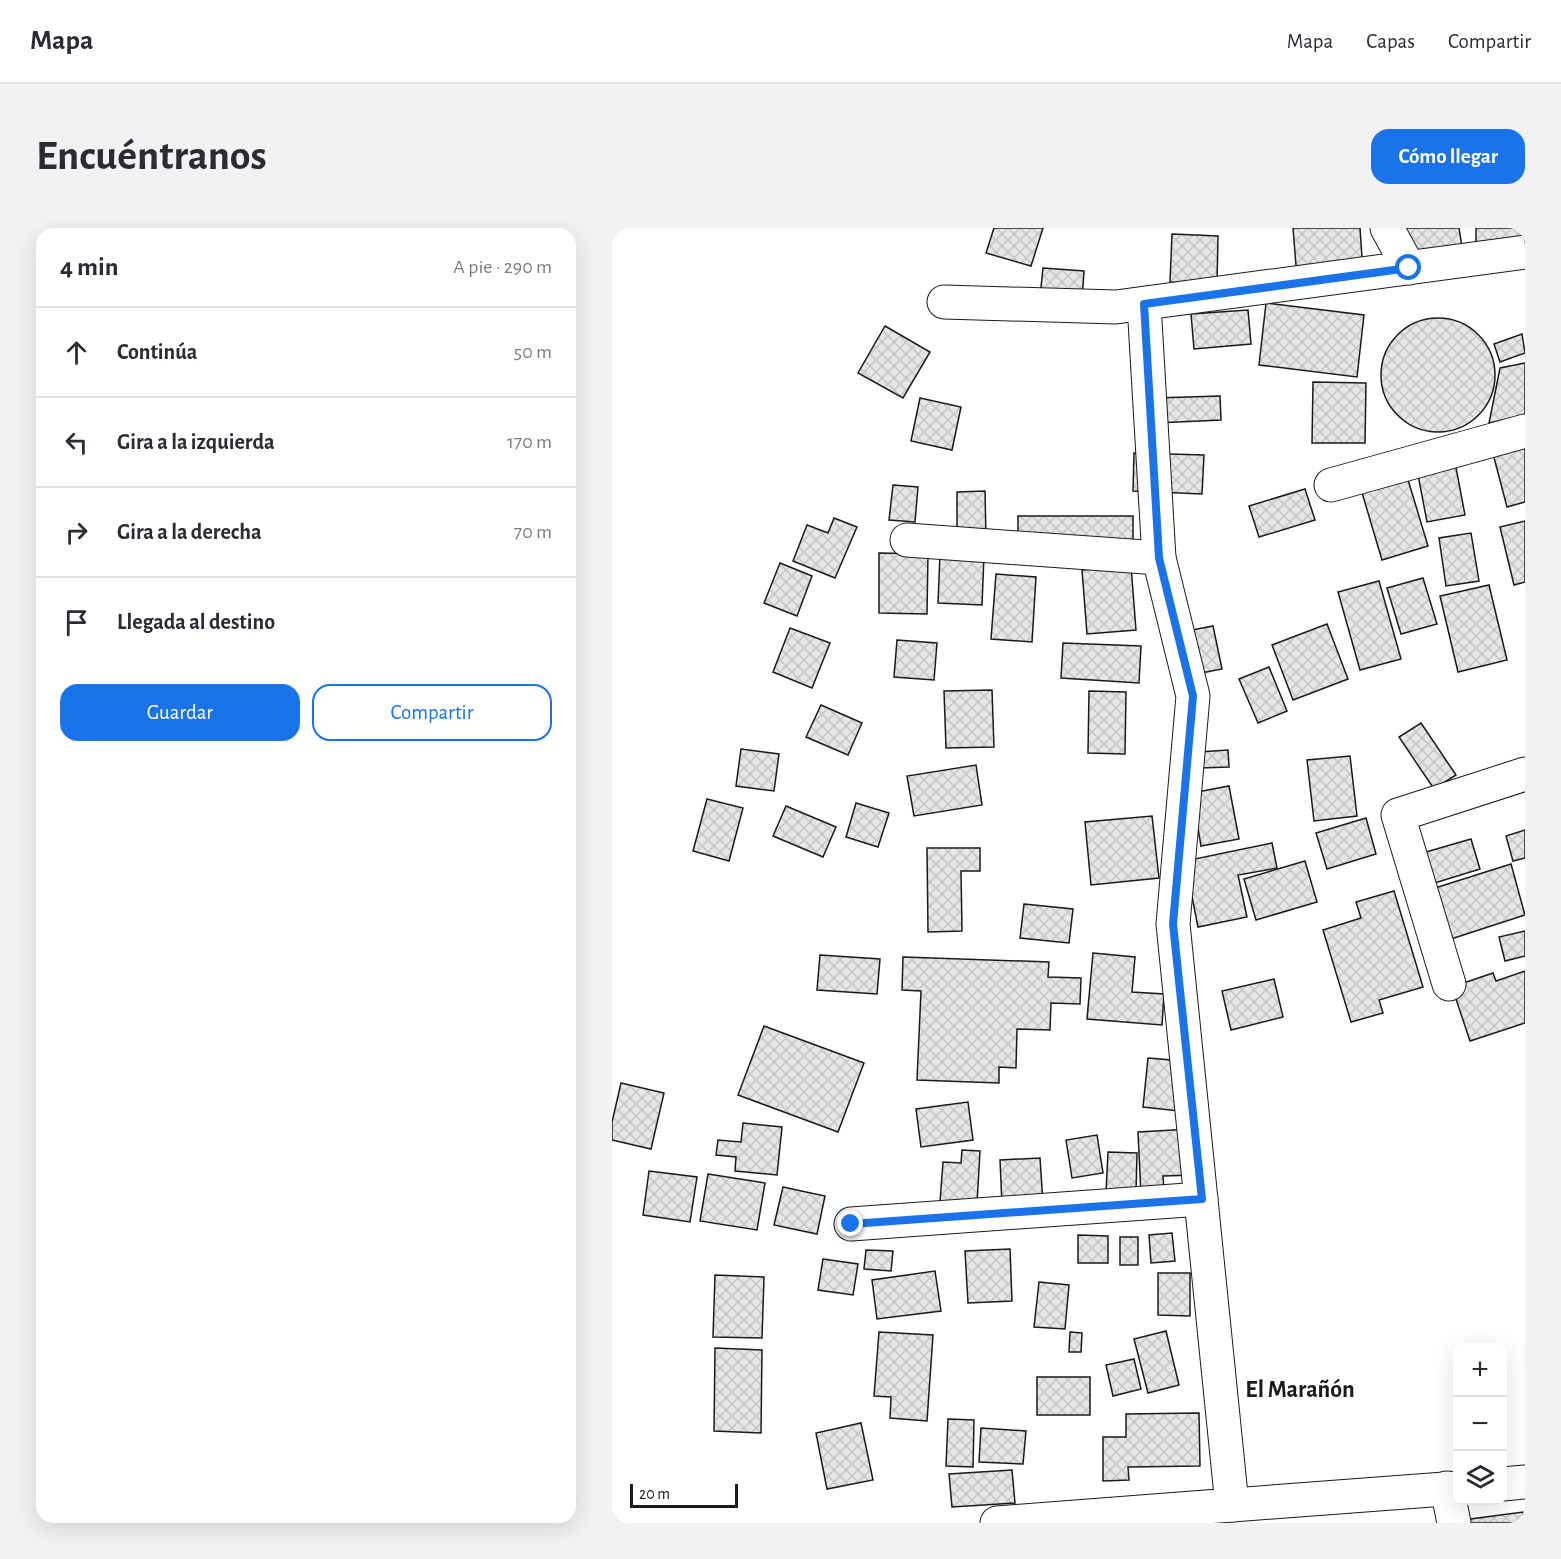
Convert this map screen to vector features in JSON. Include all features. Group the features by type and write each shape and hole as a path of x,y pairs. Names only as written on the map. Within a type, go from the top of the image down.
{"street":[{"path":"1387,228 1409,268"},
{"path":"944,302 1116,307 1525,252"},
{"path":"1144,304 1159,558 1193,696 1173,924 1232,1505"},
{"path":"1331,485 1525,431"},
{"path":"907,540 1159,558"},
{"path":"1449,984 1398,815 1525,774"},
{"path":"851,1224 1202,1199"},
{"path":"1507,1484 1525,1482"},
{"path":"998,1523 1452,1488 1454,1523"}],"building":[{"path":"994,228 1043,228 1031,266 986,253"},
{"path":"1293,228 1360,228 1363,272 1297,278"},
{"path":"1388,228 1459,228 1462,247 1394,259"},
{"path":"1476,228 1525,228 1525,243 1476,242"},
{"path":"1172,234 1218,236 1217,284 1170,282"},
{"path":"1043,268 1084,271 1082,301 1040,297"},
{"path":"1266,303 1364,315 1357,377 1259,365"},
{"path":"1248,310 1251,344 1194,349 1191,314"},
{"path":"1438,318 1460,322 1478,335 1491,353 1495,375 1491,397 1478,415 1460,428 1438,432 1416,428 1398,415 1385,397 1381,375 1385,353 1398,335 1416,322"},
{"path":"885,326 930,352 903,398 858,373"},
{"path":"1522,334 1525,353 1500,362 1494,344"},
{"path":"1525,363 1525,415 1489,423 1500,368"},
{"path":"1313,382 1366,383 1365,443 1312,443"},
{"path":"1220,396 1221,420 1156,423 1155,398"},
{"path":"920,398 961,407 952,450 911,441"},
{"path":"1525,441 1525,502 1507,507 1492,450"},
{"path":"1453,452 1465,515 1427,522 1415,459"},
{"path":"1134,453 1204,455 1202,494 1133,491"},
{"path":"1406,473 1428,546 1382,560 1360,486"},
{"path":"893,485 918,487 915,522 889,520"},
{"path":"1305,489 1315,520 1259,537 1249,506"},
{"path":"985,491 986,539 957,539 957,492"},
{"path":"1018,516 1133,516 1133,545 1018,546"},
{"path":"834,518 857,527 835,578 793,561 807,525 828,533"},
{"path":"1525,521 1525,582 1514,585 1500,527"},
{"path":"1471,533 1479,581 1446,586 1439,538"},
{"path":"879,553 928,554 927,614 879,613"},
{"path":"940,554 984,556 982,605 938,603"},
{"path":"780,563 812,576 797,616 764,603"},
{"path":"1131,566 1136,630 1087,634 1082,570"},
{"path":"996,574 1036,577 1032,642 991,639"},
{"path":"1423,578 1437,624 1401,634 1387,588"},
{"path":"1379,581 1401,659 1360,670 1338,592"},
{"path":"1489,585 1507,660 1458,672 1440,596"},
{"path":"1327,624 1348,679 1293,700 1272,645"},
{"path":"1213,626 1222,669 1196,674 1187,631"},
{"path":"790,628 830,643 812,688 773,672"},
{"path":"897,640 937,643 934,680 894,677"},
{"path":"1063,643 1141,646 1139,683 1061,678"},
{"path":"1269,667 1287,711 1258,723 1239,679"},
{"path":"992,690 994,747 946,748 944,691"},
{"path":"1089,691 1126,692 1125,754 1088,753"},
{"path":"821,705 862,723 848,755 806,737"},
{"path":"1421,723 1456,775 1434,789 1399,737"},
{"path":"741,749 779,754 774,791 736,786"},
{"path":"1228,750 1229,767 1200,768 1199,752"},
{"path":"1350,756 1357,816 1314,821 1307,760"},
{"path":"976,765 982,805 914,816 907,776"},
{"path":"1229,786 1239,839 1201,846 1192,793"},
{"path":"707,799 743,808 729,861 693,851"},
{"path":"856,803 889,813 878,847 846,837"},
{"path":"786,806 836,827 823,857 773,836"},
{"path":"1152,816 1159,878 1091,885 1085,822"},
{"path":"1366,818 1376,854 1327,869 1316,833"},
{"path":"1525,830 1525,858 1513,861 1506,836"},
{"path":"1471,839 1480,869 1428,885 1419,854"},
{"path":"1272,843 1277,868 1238,875 1247,917 1198,927 1185,861"},
{"path":"927,848 980,848 980,871 961,871 962,931 928,932"},
{"path":"1305,861 1317,902 1256,920 1244,879"},
{"path":"1511,864 1525,915 1451,939 1435,888"},
{"path":"1394,891 1423,987 1379,1000 1383,1013 1351,1022 1323,930 1361,918 1356,902"},
{"path":"1024,904 1073,909 1069,943 1020,938"},
{"path":"1525,931 1525,956 1505,961 1499,937"},
{"path":"1093,953 1135,957 1132,992 1164,994 1162,1025 1087,1019"},
{"path":"820,955 880,959 877,994 817,990"},
{"path":"903,957 1049,962 1048,977 1081,978 1080,1004 1051,1003 1050,1030 1017,1029 1016,1068 999,1067 999,1083 917,1080 921,991 902,990"},
{"path":"1525,971 1525,1023 1470,1041 1452,987 1493,973 1496,981"},
{"path":"1274,979 1283,1017 1231,1030 1222,991"},
{"path":"764,1026 864,1063 838,1132 738,1095"},
{"path":"1148,1058 1183,1061 1179,1111 1143,1107"},
{"path":"621,1083 664,1093 651,1149 612,1140 612,1122"},
{"path":"968,1102 973,1140 921,1147 916,1109"},
{"path":"743,1123 782,1127 777,1175 735,1171 736,1157 716,1155 718,1140 741,1142"},
{"path":"1191,1129 1194,1175 1163,1176 1164,1193 1141,1195 1138,1132"},
{"path":"1097,1135 1103,1173 1072,1178 1066,1140"},
{"path":"962,1150 980,1151 977,1204 940,1202 943,1162 961,1163"},
{"path":"1108,1152 1137,1153 1136,1194 1106,1193"},
{"path":"1040,1158 1043,1203 1002,1205 1000,1160"},
{"path":"649,1171 697,1177 690,1222 643,1215"},
{"path":"708,1174 765,1183 757,1230 700,1221"},
{"path":"783,1187 825,1196 817,1234 774,1225"},
{"path":"1172,1233 1175,1261 1151,1263 1149,1235"},
{"path":"1078,1235 1108,1236 1108,1263 1078,1263"},
{"path":"1120,1237 1138,1237 1138,1265 1120,1265"},
{"path":"1010,1249 1012,1301 968,1303 965,1251"},
{"path":"866,1250 893,1251 891,1271 864,1269"},
{"path":"823,1259 858,1264 853,1295 818,1290"},
{"path":"935,1271 941,1311 877,1319 872,1280"},
{"path":"1158,1273 1190,1273 1190,1316 1158,1315"},
{"path":"715,1275 764,1277 762,1338 713,1337"},
{"path":"1039,1282 1069,1285 1065,1329 1034,1327"},
{"path":"1166,1331 1179,1385 1148,1393 1134,1339"},
{"path":"879,1332 933,1335 927,1421 890,1418 891,1397 874,1396"},
{"path":"1070,1332 1082,1333 1081,1352 1069,1352"},
{"path":"715,1348 762,1350 761,1433 714,1431"},
{"path":"1134,1359 1141,1389 1113,1396 1106,1365"},
{"path":"1037,1377 1090,1377 1090,1415 1037,1415"},
{"path":"1199,1413 1200,1466 1128,1467 1129,1480 1103,1481 1103,1437 1126,1437 1126,1414"},
{"path":"948,1419 974,1420 973,1467 946,1466"},
{"path":"861,1423 873,1480 827,1489 816,1433"},
{"path":"981,1428 1026,1431 1023,1464 979,1462"},
{"path":"1012,1470 1015,1503 952,1507 949,1474"},
{"path":"1523,1512 1524,1523 1463,1523 1463,1520"}],"district":[{"name":"El Marañón","path":"1300,1389"}],"route":[{"path":"851,1224 1202,1199 1173,924 1193,696 1159,558 1144,304 1409,268"}]}
